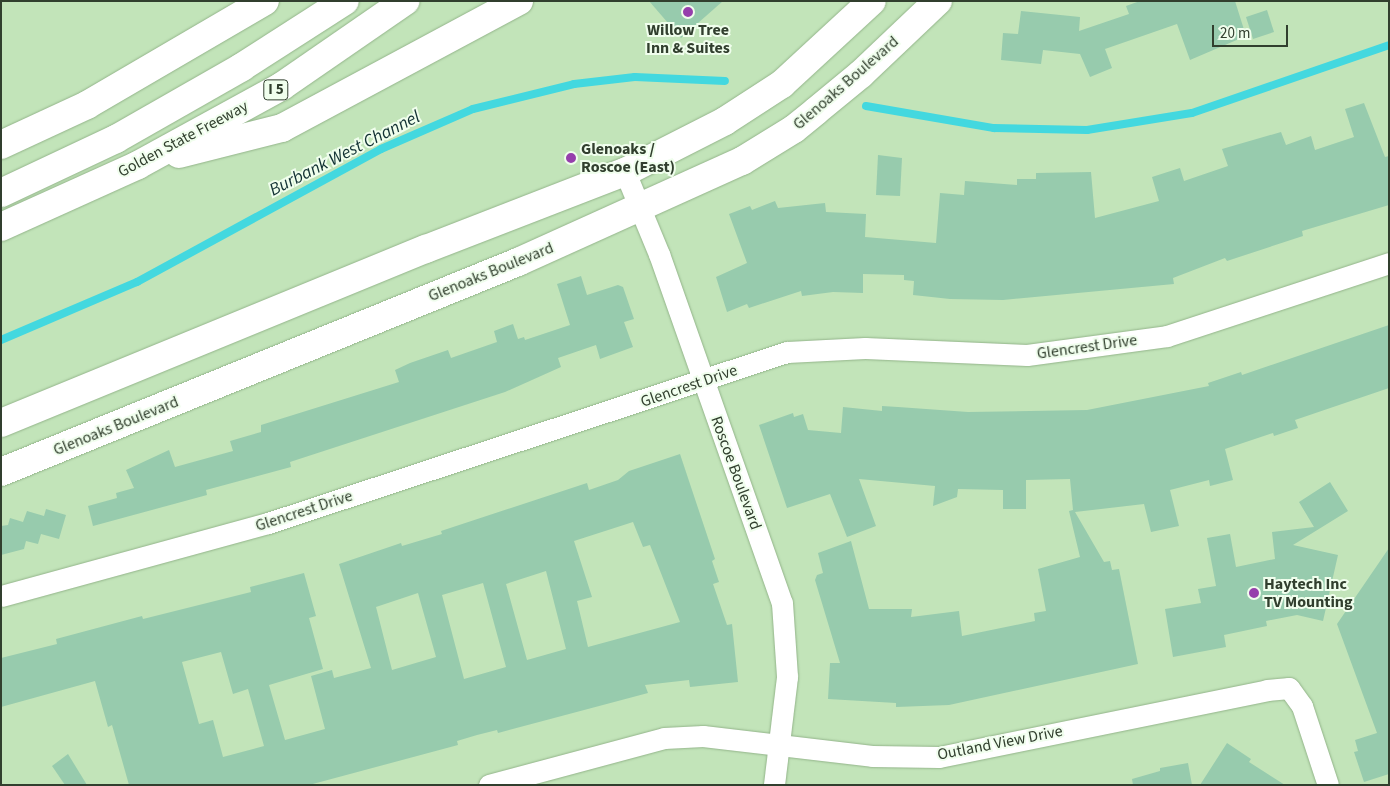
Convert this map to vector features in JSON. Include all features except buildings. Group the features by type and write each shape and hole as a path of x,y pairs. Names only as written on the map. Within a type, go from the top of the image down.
{"main road":[{"path":"209,35 237,1"},
{"path":"1,145 87,105 265,1"},
{"path":"1,175 119,116 314,1"},
{"path":"1,193 116,139 242,67 345,1"},
{"name":"Golden State Freeway","path":"1,227 138,165 282,86 405,1"},
{"path":"138,165 282,128 519,1"},
{"path":"1,423 426,249 625,172 725,121 782,84 872,1"},
{"name":"Glenoaks Boulevard","path":"1,472 518,262 640,209 742,161 794,129 861,74 938,1"}],"street":[{"name":"Roscoe Boulevard","path":"625,172 782,603 787,677 774,785"},
{"name":"Glencrest Drive","path":"1,596 268,523 703,382 787,352 865,348 1027,355 1168,336 1389,263"},
{"name":"Outland View Drive","path":"489,785 664,738 703,736 872,756 940,757 1267,690 1288,688 1302,706 1328,785"}],"waterway":[{"name":"Burbank West Channel","path":"866,106 994,128 1087,130 1192,113 1389,45"},
{"name":"Burbank West Channel","path":"1,340 137,282 381,149 473,109 574,84 635,77 725,81"}],"place":[{"name":"Willow Tree Inn & Suites","path":"688,12"},
{"name":"Glenoaks / Roscoe (East)","path":"571,158"},
{"name":"Haytech Inc TV Mounting","path":"1254,593"}]}
